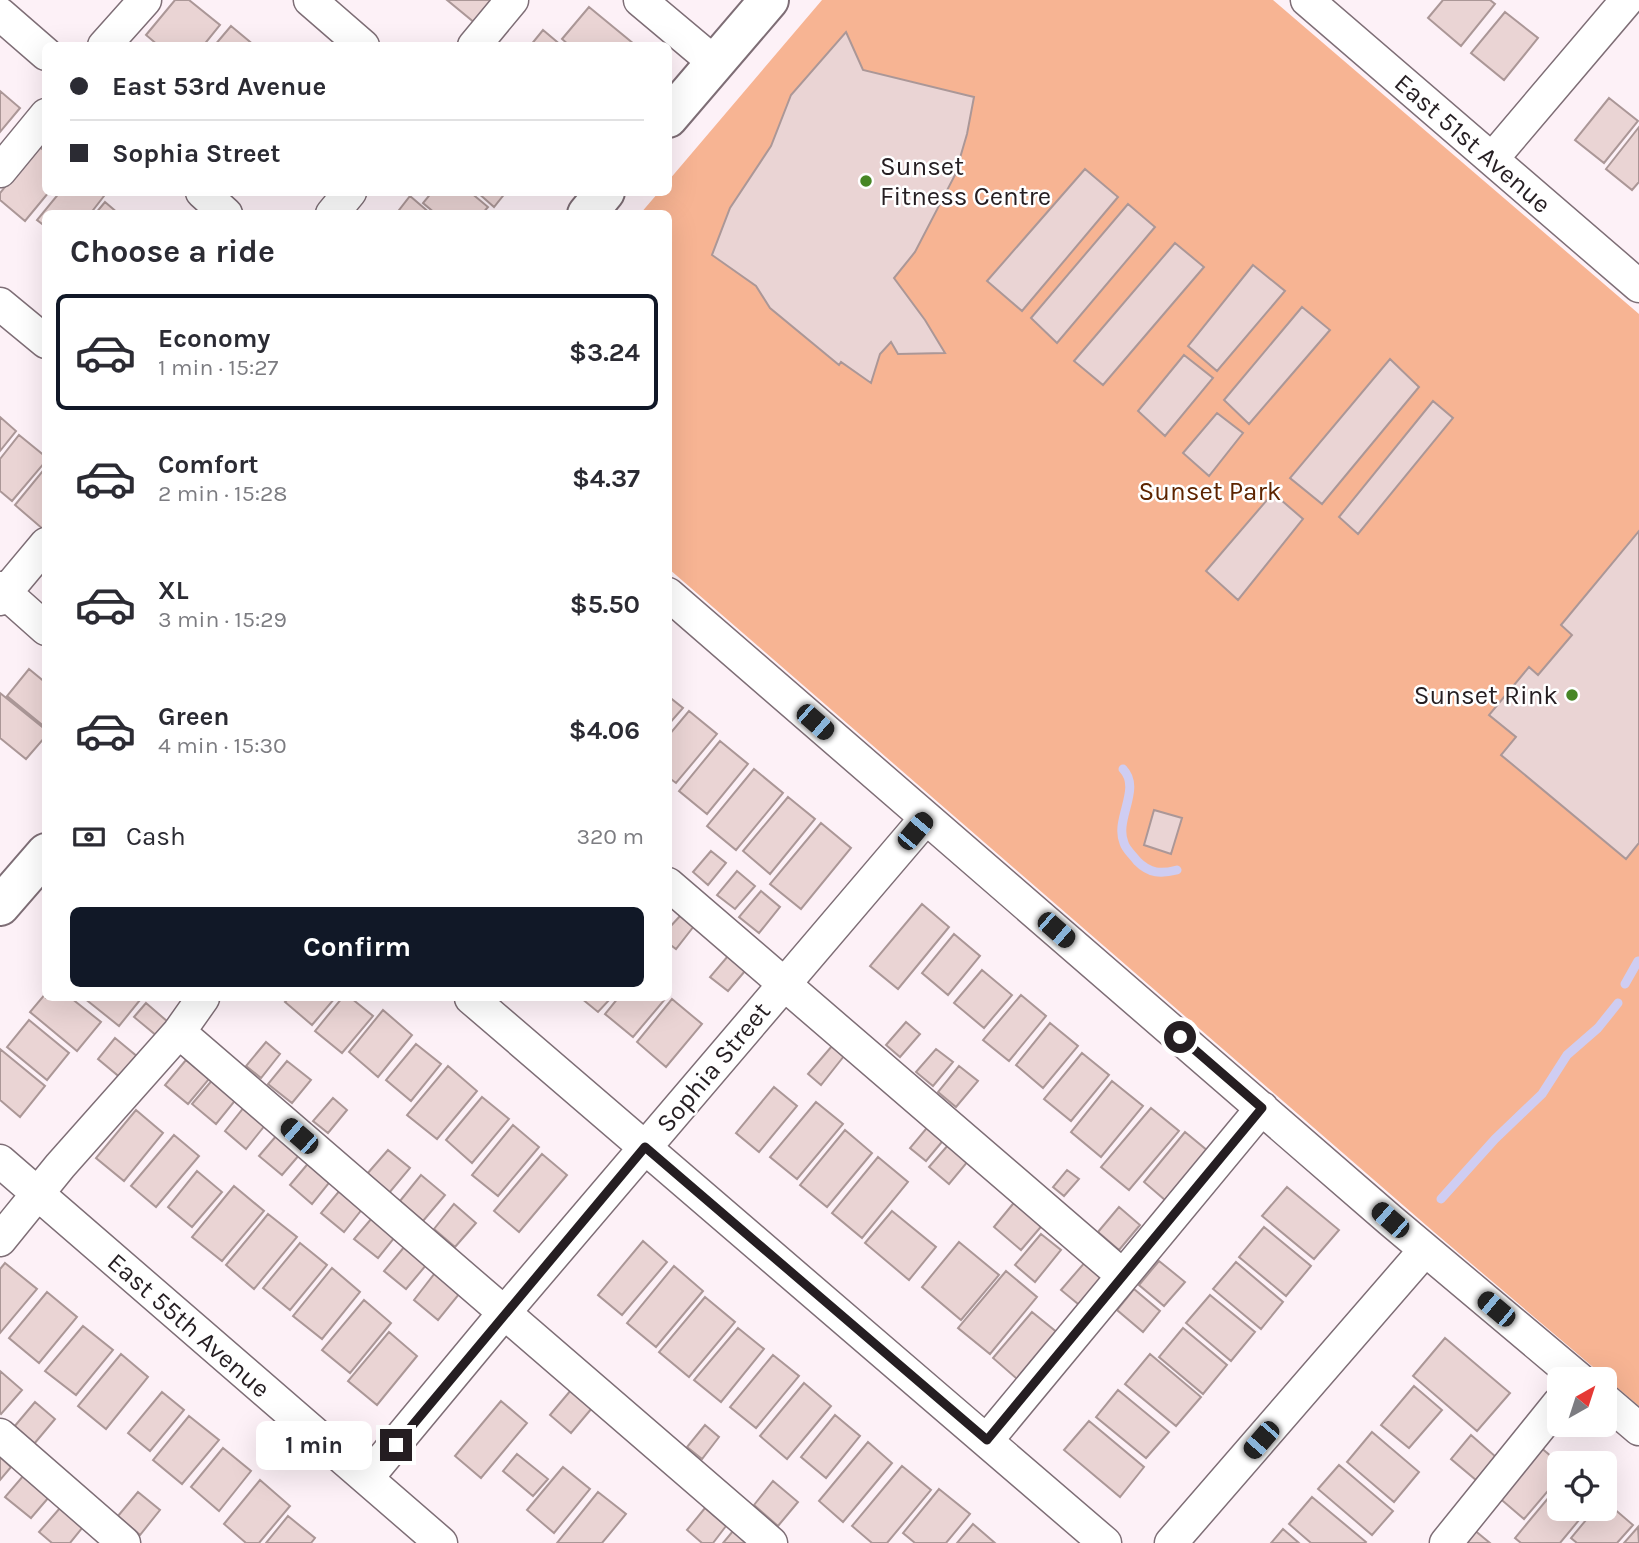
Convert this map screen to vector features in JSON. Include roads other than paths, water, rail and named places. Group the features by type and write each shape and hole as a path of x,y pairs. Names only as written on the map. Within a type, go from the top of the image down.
{"main road":[{"path":"672,113 769,0"},
{"path":"590,210 602,196"},
{"path":"0,906 42,858"}],"street":[{"path":"108,42 145,0"},
{"path":"310,0 358,42"},
{"path":"477,42 512,0"},
{"path":"640,0 715,63"},
{"name":"East 51st Avenue","path":"1307,0 1639,286"},
{"path":"1492,159 1627,0"},
{"path":"0,14 42,51"},
{"path":"0,171 42,121"},
{"path":"206,196 222,210"},
{"path":"335,210 347,196"},
{"path":"0,304 42,339"},
{"path":"42,548 2,593 42,626"},
{"path":"672,597 1425,1250 1565,1367"},
{"name":"Sophia Street","path":"367,1478 926,818"},
{"path":"672,887 1122,1275"},
{"path":"0,1240 178,1032 201,1001"},
{"path":"475,1001 1105,1543"},
{"path":"178,1032 771,1543"},
{"path":"987,1440 1262,1108"},
{"name":"East 55th Avenue","path":"0,1161 441,1543"},
{"path":"1171,1543 1425,1250"},
{"path":"1617,1410 1639,1429"},
{"path":"1446,1543 1547,1418"},
{"path":"0,1435 124,1543"}],"waterway":[{"path":"1123,769 1130,786 1122,824 1125,846 1137,861 1151,871 1177,870"},
{"path":"1625,984 1638,961"},
{"path":"1441,1199 1495,1139 1542,1094 1567,1055 1598,1028 1618,1003"}],"place":[{"name":"Sunset Fitness Centre","path":"866,181"},
{"name":"Sunset Rink","path":"1572,695"}],"park label":[{"name":"Sunset Park","path":"1210,491"}]}
